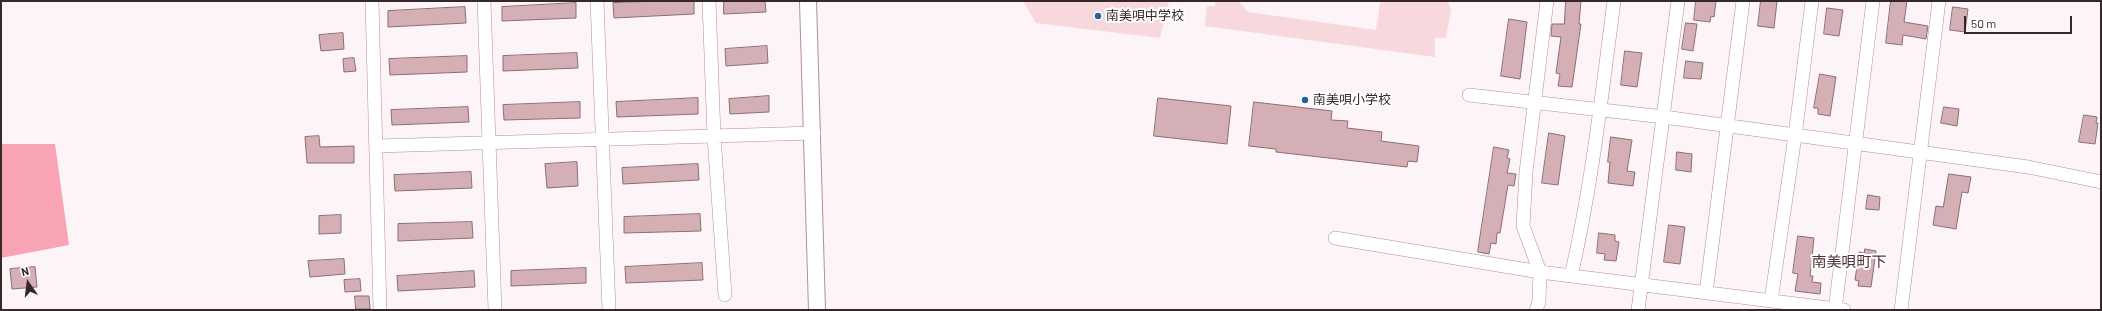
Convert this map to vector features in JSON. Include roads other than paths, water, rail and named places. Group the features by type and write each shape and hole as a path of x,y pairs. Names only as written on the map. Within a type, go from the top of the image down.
{"street":[{"path":"372,1 377,146 380,310"},
{"path":"484,1 495,310"},
{"path":"597,1 609,310"},
{"path":"709,1 714,136 725,295"},
{"path":"808,1 814,133 818,310"},
{"path":"1536,310 1540,272 1523,226 1526,172 1547,1"},
{"path":"1571,276 1582,228 1600,110 1614,1"},
{"path":"1638,310 1678,1"},
{"path":"1706,293 1743,1"},
{"path":"1771,301 1795,136 1812,1"},
{"path":"1335,238 1540,272 1838,310 1855,144 1873,1"},
{"path":"1901,310 1939,1"},
{"path":"1469,95 1664,117 1920,152 2028,167 2101,182"},
{"path":"377,146 814,133"}],"place":[{"name":"南美唄中学校","path":"1098,16"},
{"name":"南美唄小学校","path":"1305,100"}],"district":[{"name":"南美唄町下","path":"1849,262"}]}
